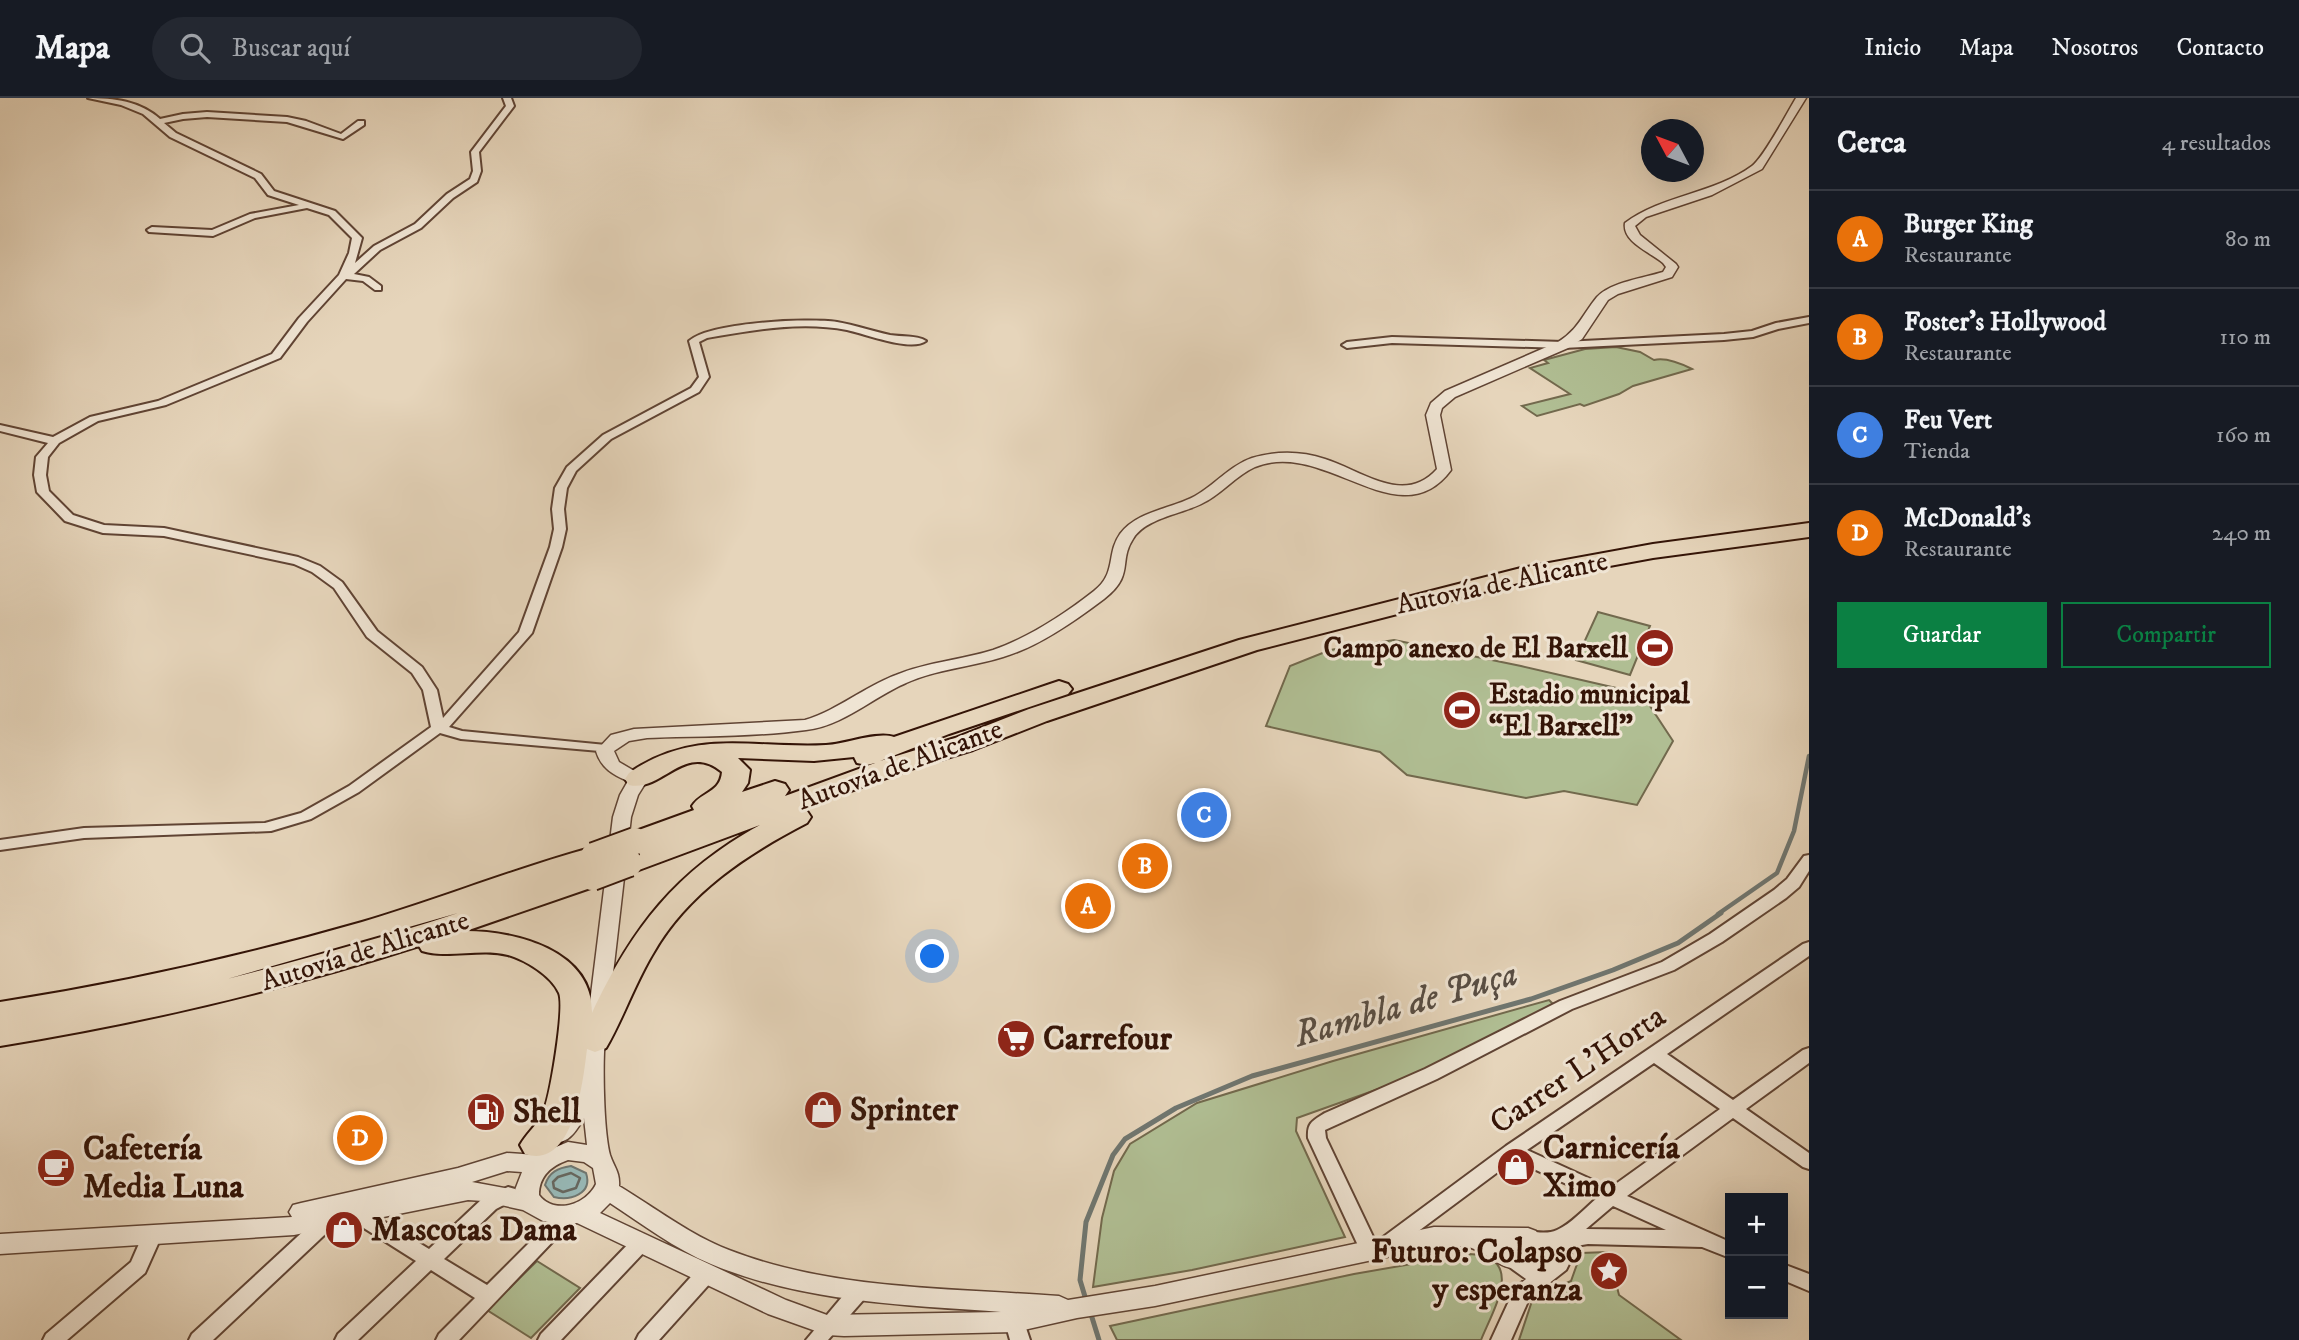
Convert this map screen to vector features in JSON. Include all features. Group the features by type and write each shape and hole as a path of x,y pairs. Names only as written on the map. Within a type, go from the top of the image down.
{"highway":[{"name":"Autovía de Alicante","path":"0,1013 102,997 261,961 593,866 901,763 952,736 1232,634 1359,598 1508,563 1621,541 1809,517"},
{"name":"Autovía de Alicante","path":"952,736 1038,715 1248,645 1521,575 1653,551 1809,530"},
{"path":"639,779 677,757 708,749 835,753 952,736"},
{"path":"595,1040 628,971 658,923 694,884 748,843 775,827 952,736"},
{"path":"632,852 666,822 712,804 735,784 736,771 725,761 704,756 677,757"},
{"name":"Autovía de Alicante","path":"0,1034 152,1009 258,984 474,919 593,866"},
{"path":"258,984 300,981 430,945 472,940 512,946 537,955 554,967 573,988 576,1015 562,1108 543,1156"}],"street":[{"path":"92,98 150,114 159,122 160,127 173,135 258,176 271,193 332,213 357,238 346,276"},
{"path":"438,728 430,690 417,670 372,634 338,585 316,569 298,561 164,532 103,529 69,518 43,492 40,475 43,457 55,441 94,419 162,403 276,355 287,346 315,307 377,248 418,226 450,196 474,180 477,171 475,152 510,106 507,98"},
{"path":"608,756 616,739 634,734 807,725 825,720 901,679 1016,646 1110,586 1120,566 1125,538 1138,526 1200,498 1242,467 1266,459 1290,457 1319,461 1389,489 1425,488 1436,482 1444,470 1433,415 1436,405 1450,394 1563,345 1582,330 1603,298 1614,291 1668,274 1672,267 1667,260 1636,239 1630,232 1629,225 1633,220 1708,193 1758,167 1801,98"},
{"path":"159,122 218,114 257,120 279,118 300,121 337,136 343,136 361,123"},
{"path":"152,230 213,233 272,211 315,207"},
{"path":"346,276 366,279 378,288"},
{"path":"1346,345 1392,340 1563,345 1740,336 1809,320"},
{"path":"0,845 84,833 266,828 306,816 354,789 448,721 498,667 525,633 556,547 560,528 558,509 561,488 571,469 607,436 695,390 704,377 694,341 704,335 782,323 839,326 880,337 920,341"},
{"path":"0,428 55,441"},
{"path":"438,728 461,735 608,756 639,779 629,795 622,817 595,1040 592,1074 598,1158"},
{"path":"1377,1248 1317,1138 1316,1127 1431,1074 1566,1005 1668,967 1780,894 1793,883 1809,860"},
{"name":"Carrer L'Horta","path":"1377,1248 1512,1151 1809,948"},
{"path":"1654,1054 1809,1162"},
{"path":"1522,1294 1513,1248 1521,1240 1564,1236 1611,1197 1809,1054"},
{"path":"592,1074 575,1115 528,1178 529,1194 547,1213 574,1214 641,1243 777,1307 821,1332 1018,1331 1077,1307"},
{"path":"236,1228 458,1177 507,1161 577,1151 598,1158 608,1169 607,1190 591,1207 574,1214 446,1340"},
{"path":"1512,1151 1725,1249"},
{"path":"607,1190 656,1223 719,1257 771,1274 859,1292 1077,1307 1107,1304 1434,1237 1536,1239 1556,1251 1559,1257"},
{"path":"0,1244 236,1228 259,1229 329,1219 468,1191 500,1197 529,1194"},
{"path":"345,1340 489,1204 500,1197"},
{"path":"355,1213 490,1297"},
{"path":"199,1340 329,1219"},
{"path":"53,1340 138,1267 152,1235"},
{"path":"1501,1340 1522,1294 1544,1274 1556,1269 1559,1257 1570,1240 1588,1236 1703,1239"},
{"path":"1472,1237 1530,1272 1544,1274"},
{"path":"554,1338 641,1243"},
{"path":"646,1340 706,1273"},
{"path":"1788,1274 1809,1283"},
{"path":"821,1332 859,1292"}],"green space":[{"path":"1616,347 1640,352 1654,360 1673,361 1692,369 1633,386 1619,394 1584,406 1580,404 1537,416 1522,406 1570,394 1530,368 1548,363 1544,360 1585,349"},
{"path":"1598,612 1650,626 1630,675 1576,660"},
{"name":"Estadio municipal “El Barxell”","path":"1394,640 1642,694 1673,741 1637,805 1564,791 1526,798 1407,775 1380,752 1266,726 1290,666 1330,650"},
{"path":"1549,1000 1556,1007 1398,1082 1297,1118 1296,1131 1345,1237 1192,1270 1093,1287 1102,1218 1114,1171 1130,1144 1197,1103 1333,1061"},
{"path":"1608,1252 1619,1295 1681,1340 1519,1340 1533,1298 1571,1281 1581,1253"},
{"path":"1469,1254 1487,1257 1497,1264 1501,1274 1498,1300 1481,1340 1117,1340 1110,1326 1354,1274"},
{"path":"537,1261 580,1288 531,1338 487,1310"}],"water":[{"path":"571,1166 586,1173 586,1186 573,1197 554,1197 545,1185 549,1177 555,1171"}],"waterway":[{"name":"Rambla de Puça","path":"1718,914 1777,873 1794,831 1809,756"},
{"name":"Rambla de Puça","path":"1086,1300 1080,1280 1086,1222 1113,1155 1125,1139 1176,1108 1252,1076 1531,999 1613,970 1678,943 1721,913"},
{"name":"Rambla de Puça","path":"1090,1311 1099,1340"}],"place":[{"name":"Campo anexo de El Barxell","path":"1655,648"},
{"name":"Estadio municipal “El Barxell”","path":"1462,710"},
{"name":"Feu Vert","path":"1204,815"},
{"name":"Foster's Hollywood","path":"1145,866"},
{"name":"Burger King","path":"1088,906"},
{"name":"Carrefour","path":"1016,1039"},
{"name":"Sprinter","path":"823,1110"},
{"name":"Shell","path":"486,1112"},
{"name":"McDonald's","path":"360,1138"},
{"name":"Carnicería Ximo","path":"1516,1167"},
{"name":"Cafetería Media Luna","path":"56,1168"},
{"name":"Mascotas Dama","path":"344,1230"},
{"name":"Futuro: Colapso y esperanza","path":"1609,1271"}]}
